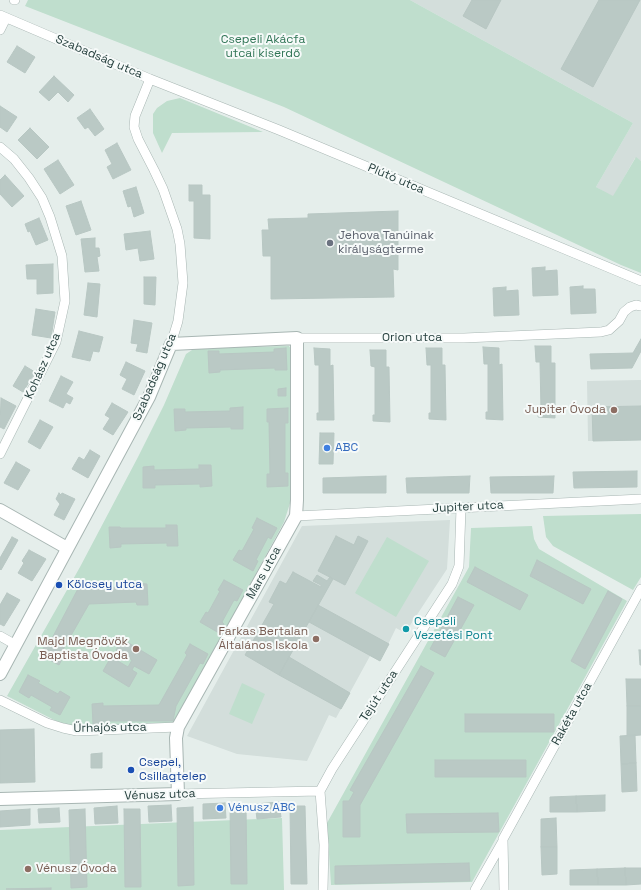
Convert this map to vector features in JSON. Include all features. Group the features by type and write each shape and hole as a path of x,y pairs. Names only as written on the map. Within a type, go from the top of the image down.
{"street":[{"path":"0,30 3,16"},
{"name":"Szabadság utca","path":"0,674 149,397 171,344 178,321 183,283 180,244 177,229 163,189 138,139 134,127 135,116 150,79 3,16"},
{"name":"Plútó utca","path":"150,79 286,133 641,281"},
{"name":"Kohász utca","path":"0,148 14,159 30,178 45,205 62,256 65,301 56,342 0,454"},
{"name":"Orion utca","path":"171,344 297,338 464,338 601,332 609,330 619,321 624,312 630,307 636,305 641,306"},
{"name":"Mars utca","path":"178,794 176,738 178,727 296,516 297,338"},
{"name":"Jupiter utca","path":"296,516 641,499"},
{"name":"Tejút utca","path":"320,792 332,769 452,584 459,566 461,508"},
{"path":"0,510 67,548"},
{"name":"Rakéta utca","path":"475,890 641,589"},
{"path":"0,636 16,645"},
{"name":"Űrhajós utca","path":"0,700 47,723 77,731 178,727"},
{"path":"320,792 324,845 323,890"},
{"name":"Vénusz utca","path":"0,800 178,794 320,792"},
{"name":"Rakéta utca","path":"503,840 504,890"}],"shaded area":[{"path":"410,0 641,0 641,161 635,158 613,197 596,187 633,123"},
{"name":"Jupiter Óvoda","path":"641,380 641,440 588,441 587,381"},
{"name":"Farkas Bertalan Általános Iskola","path":"450,520 447,569 405,633 396,628 380,661 370,656 336,718 329,715 307,761 237,754 187,736 302,526"}],"green space":[{"name":"Csepeli Akácfa utcai kiserdő","path":"28,0 410,0 633,123 596,187 613,196 636,157 641,161 641,273 284,107 25,6"},
{"path":"180,98 263,132 172,133 162,153 153,133 153,114 157,108 167,101"},
{"path":"289,346 292,351 292,497 284,522 174,724 82,727 62,724 7,696 80,567 138,457 164,405 186,354 195,348"},
{"path":"641,514 641,577 633,590 553,546 546,537 543,516"},
{"path":"532,526 534,539 539,549 627,601 472,882 331,885 327,823 469,567 471,528"},
{"path":"387,537 429,561 396,617 355,593"},
{"path":"242,683 265,694 252,724 229,714"},
{"path":"282,818 284,890 0,890 0,830"}],"building":[{"path":"472,0 501,0 486,29 463,16"},
{"path":"599,0 640,0 593,87 561,69"},
{"path":"17,46 35,57 25,73 7,62"},
{"path":"54,76 74,95 68,102 58,92 49,101 39,92"},
{"path":"0,106 17,117 7,132 0,127"},
{"path":"90,109 104,129 95,136 88,127 85,129 77,118"},
{"path":"30,128 49,147 37,159 18,140"},
{"path":"117,143 131,170 113,179 107,167 112,164 105,150"},
{"path":"58,160 74,185 60,194 44,169"},
{"path":"5,175 24,196 12,207 0,194 0,180"},
{"path":"189,185 202,185 202,195 210,195 210,239 194,238 194,201 189,201"},
{"path":"136,187 144,213 134,217 131,206 128,207 123,191"},
{"path":"81,201 91,230 76,235 66,206"},
{"name":"Jehova Tanúinak királyságterme","path":"398,211 398,270 393,269 394,297 271,299 271,256 263,256 262,230 269,230 268,219 308,218 308,214"},
{"path":"39,218 48,240 36,245 25,224"},
{"path":"150,231 154,259 140,261 138,248 126,250 124,234"},
{"path":"95,238 95,248 99,248 100,256 97,257 99,271 85,272 81,239"},
{"path":"53,264 53,293 37,294 37,279 27,279 26,265"},
{"path":"545,267 545,271 557,270 558,295 533,296 532,268"},
{"path":"144,277 156,277 155,305 144,304"},
{"path":"88,283 100,284 97,317 84,315"},
{"path":"583,286 583,289 595,289 596,313 571,314 570,287"},
{"path":"506,287 506,291 518,290 519,315 494,316 493,288"},
{"path":"36,309 55,312 51,338 32,335"},
{"path":"134,320 152,323 147,353 136,351 138,344 131,343"},
{"path":"79,331 103,337 99,352 93,351 90,361 72,357"},
{"path":"641,339 641,351 632,368 591,369 590,354 633,353"},
{"path":"535,346 551,346 551,363 555,363 555,418 538,417 539,410 541,411 540,362 536,362"},
{"path":"483,347 499,348 499,365 502,364 503,420 486,419 486,412 488,412 488,364 484,364"},
{"path":"286,348 287,370 275,370 275,368 220,370 220,372 209,373 208,351 219,351 219,354 274,352 274,349"},
{"path":"314,348 330,349 330,366 333,365 334,420 317,420 317,413 319,413 319,365 315,365"},
{"path":"426,348 442,348 442,365 445,365 446,420 429,419 429,413 431,413 431,365 427,365"},
{"path":"370,350 386,350 386,367 389,367 390,422 373,421 373,415 375,415 375,367 371,366"},
{"path":"126,362 145,371 134,395 122,389 127,379 120,375"},
{"path":"25,366 35,372 23,392 13,386"},
{"path":"61,376 73,382 66,394 73,398 70,404 66,402 63,408 49,401"},
{"path":"286,388 286,396 278,396 278,389"},
{"path":"1,398 16,406 4,429 0,427"},
{"path":"112,403 128,412 113,435 103,429 110,418 105,415"},
{"path":"641,406 641,440 593,441 592,407"},
{"path":"243,407 243,429 231,429 231,427 186,428 186,430 175,431 174,409 185,409 185,412 230,411 230,408"},
{"path":"288,408 288,423 285,423 285,473 288,473 288,486 267,487 267,474 270,474 269,422 267,422 267,409"},
{"path":"40,420 53,427 40,449 28,442"},
{"name":"ABC","path":"320,433 334,433 333,464 319,464"},
{"path":"90,450 100,456 88,478 72,469 79,457 84,460"},
{"path":"16,462 30,470 18,490 4,483"},
{"path":"199,465 211,465 212,486 200,487 200,484 155,485 155,488 143,488 143,467 154,466 154,470 199,469"},
{"path":"637,471 637,487 574,488 573,472"},
{"path":"386,476 386,493 323,493 323,478"},
{"path":"470,476 469,493 407,493 406,478"},
{"path":"554,476 553,493 491,493 490,477"},
{"path":"59,493 75,499 64,520 54,515 60,504 56,499"},
{"path":"257,518 277,528 271,539 268,537 256,560 258,561 253,571 233,560 239,550 242,551 254,529 252,528"},
{"path":"166,525 177,525 178,546 167,546 167,543 121,544 121,547 110,548 109,527 166,528"},
{"path":"336,536 354,545 358,536 368,541 345,585 318,571"},
{"path":"12,537 18,540 1,570 0,558"},
{"path":"29,550 46,559 32,581 18,573 24,563 22,561"},
{"path":"537,560 591,589 583,604 530,576"},
{"path":"475,567 528,595 520,610 467,582"},
{"path":"293,572 321,587 321,585 313,581 317,575 327,581 330,577 333,579 279,675 245,655 274,604 269,602 280,581 286,584"},
{"path":"224,580 243,590 237,601 234,600 222,622 224,624 219,633 200,622 206,612 208,613"},
{"path":"81,583 90,588 137,587 136,583 147,584 148,605 137,605 136,602 89,604 61,653 64,655 59,665 40,655 45,645 48,646"},
{"path":"608,591 622,599 585,669 571,661"},
{"path":"7,593 20,600 4,626 0,624 0,605"},
{"path":"458,597 474,605 445,657 430,649"},
{"path":"318,605 389,644 380,661 309,622"},
{"path":"122,639 157,660 149,674 134,666 132,670 137,673 129,687 103,671 111,657 128,667 132,660 116,650"},
{"path":"190,644 208,654 203,664 200,663 176,706 173,721 104,721 104,724 93,724 92,704 103,703 103,706 159,705 187,655 185,653"},
{"path":"639,650 641,650 641,665 640,665"},
{"path":"289,657 350,693 341,709 279,675"},
{"path":"421,666 434,673 360,805 360,837 343,837 343,801 349,801 354,792 350,790"},
{"path":"28,675 40,681 38,683 58,694 60,691 70,697 60,715 50,710 52,707 31,695 29,698 19,692"},
{"path":"626,679 641,679 641,706 627,706"},
{"path":"627,706 641,706 641,735 627,736"},
{"path":"465,714 554,714 554,732 465,732"},
{"path":"34,729 35,782 0,783 0,730"},
{"path":"635,735 636,763 621,764 620,736"},
{"path":"102,753 102,768 91,768 91,754"},
{"path":"435,760 526,760 526,777 435,777"},
{"path":"636,763 637,791 622,792 621,764"},
{"path":"605,795 605,811 577,812 576,796"},
{"path":"576,796 577,812 550,812 550,797"},
{"path":"279,802 281,817 257,819 255,804"},
{"path":"225,803 226,818 203,819 203,804"},
{"path":"171,805 172,821 149,822 148,806"},
{"path":"117,806 118,823 95,824 94,808"},
{"path":"230,806 246,806 247,884 231,884"},
{"path":"290,806 305,806 307,884 291,884"},
{"path":"193,807 194,885 178,886 177,808"},
{"path":"59,808 60,822 39,823 38,809"},
{"path":"30,809 30,825 0,827 0,811"},
{"path":"85,809 87,887 71,888 69,810"},
{"path":"124,809 140,809 141,887 125,887"},
{"path":"498,813 499,832 407,833 406,814"},
{"path":"556,818 557,847 541,847 541,819"},
{"path":"541,847 557,847 557,874 542,875"},
{"path":"469,863 470,881 335,884 335,866"},
{"path":"625,868 641,868 641,884 626,885"},
{"path":"625,868 626,885 598,885 597,869"},
{"path":"597,869 598,885 570,885 570,870"},
{"path":"51,888 51,890 6,889"}],"place":[{"name":"Jehova Tanúinak királyságterme","path":"330,243"},
{"name":"Jupiter Óvoda","path":"614,410"},
{"name":"ABC","path":"327,448"},
{"name":"Kölcsey utca","path":"59,585"},
{"name":"Csepeli Vezetési Pont","path":"406,629"},
{"name":"Farkas Bertalan Általános Iskola","path":"316,639"},
{"name":"Majd Megnövök Baptista Óvoda","path":"136,649"},
{"name":"Csepel, Csillagtelep","path":"131,770"},
{"name":"Vénusz ABC","path":"220,808"},
{"name":"Vénusz Óvoda","path":"28,869"}]}
